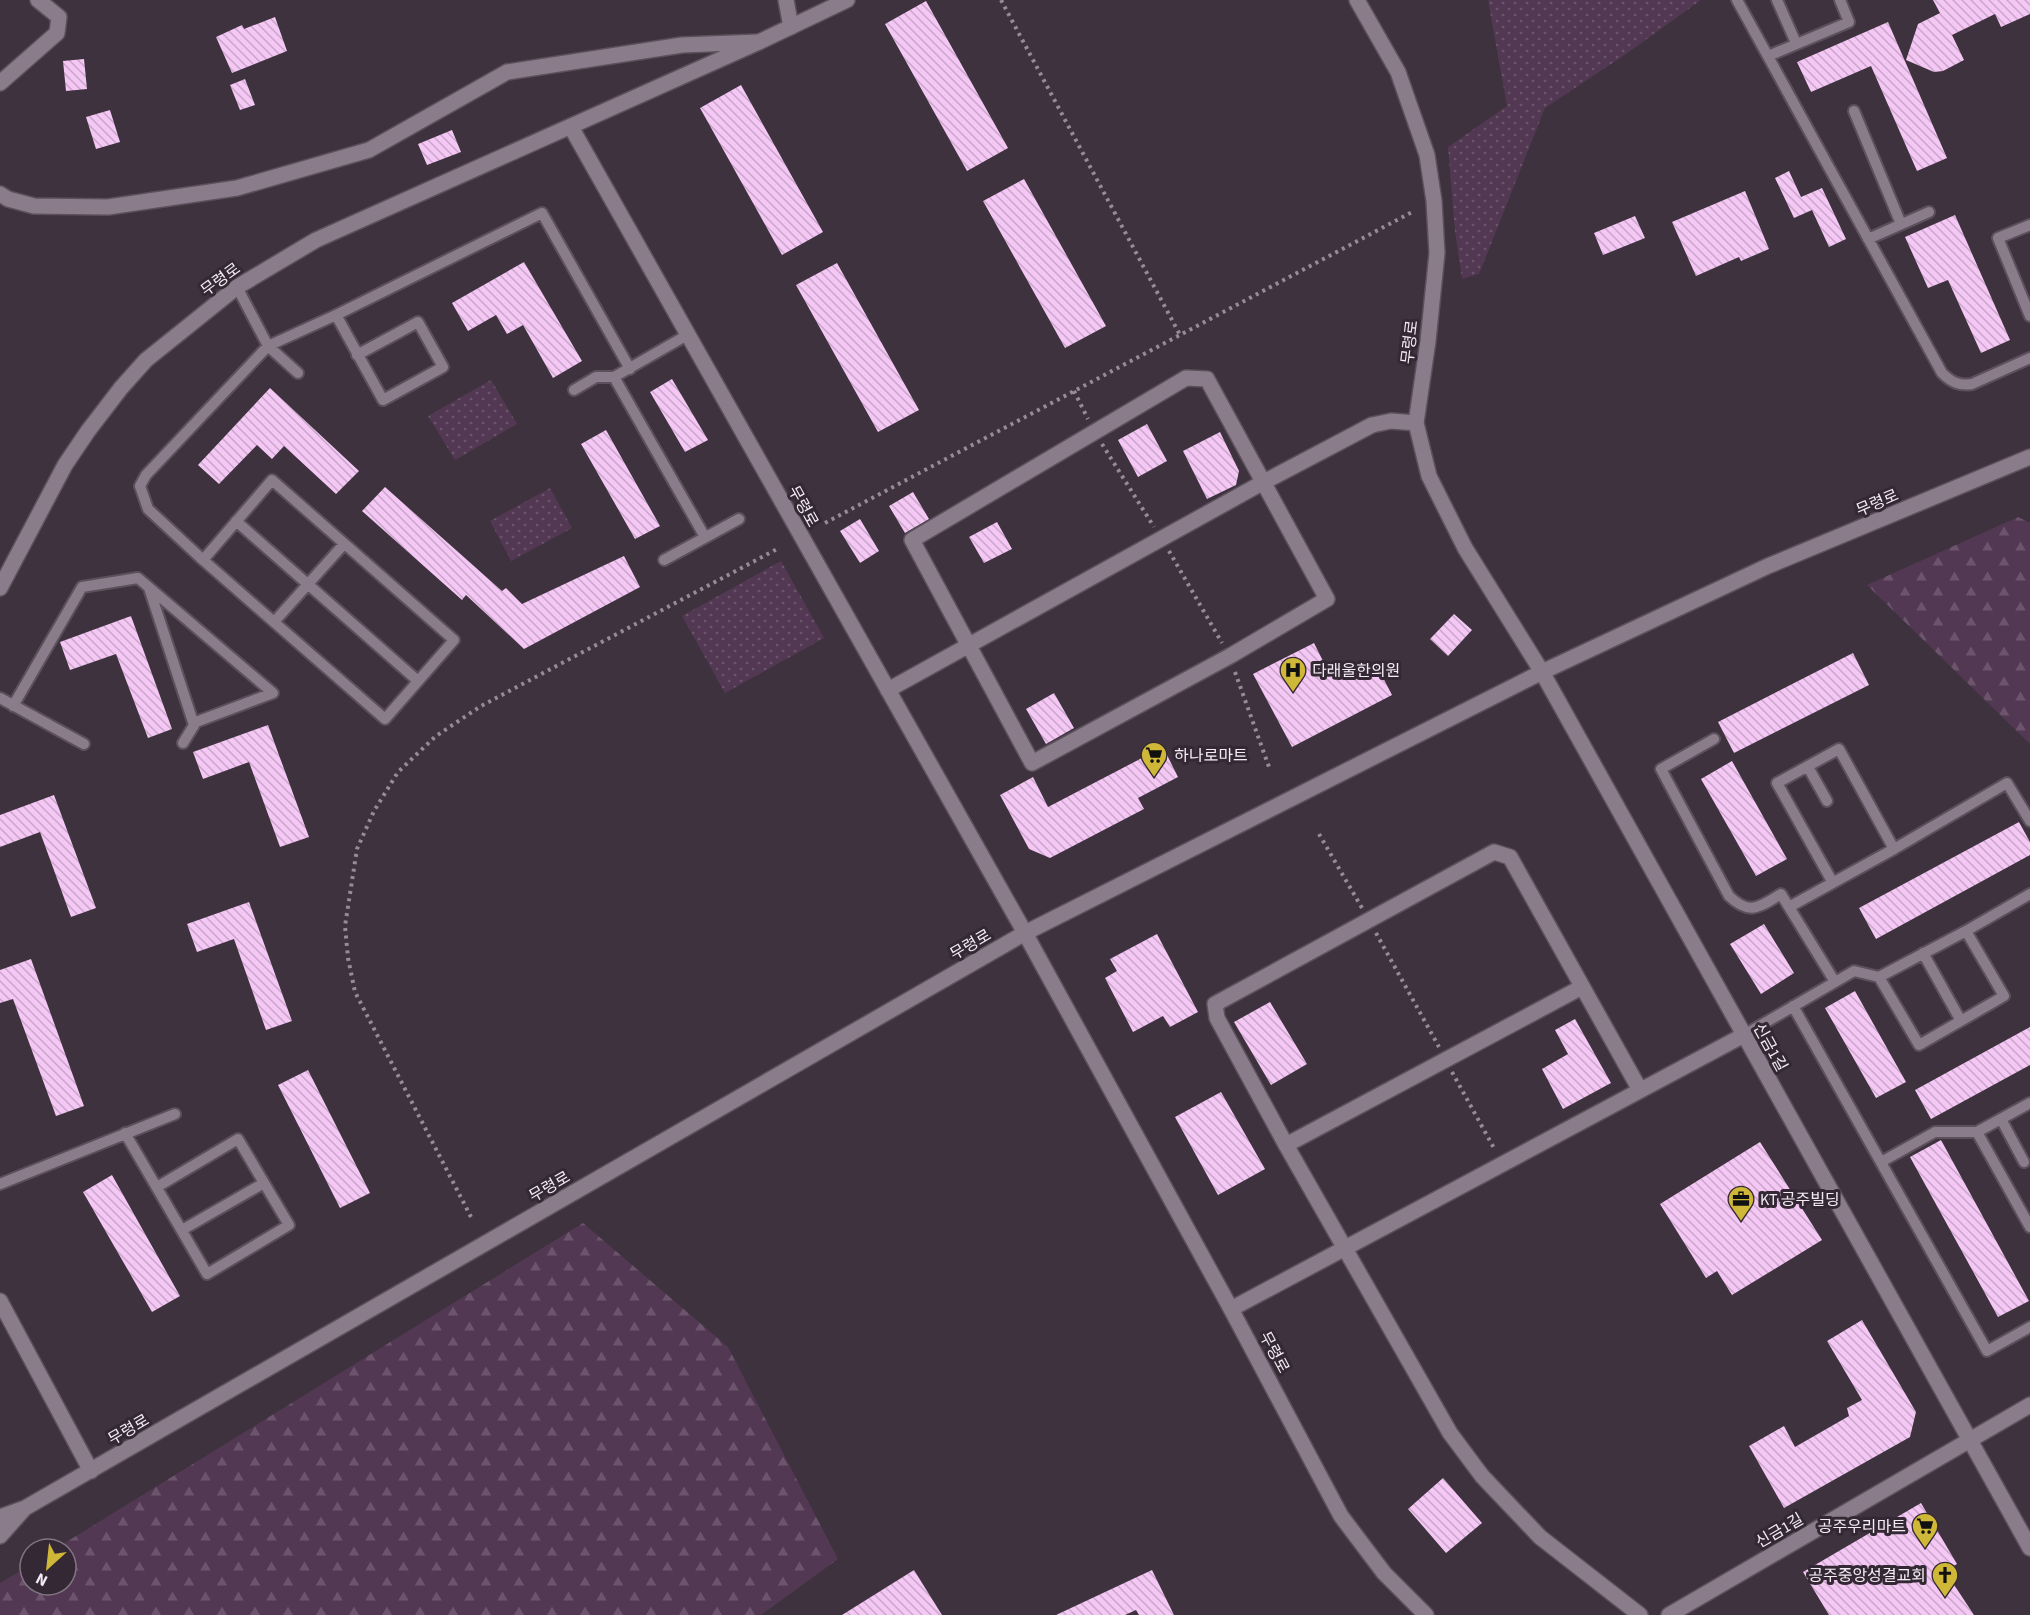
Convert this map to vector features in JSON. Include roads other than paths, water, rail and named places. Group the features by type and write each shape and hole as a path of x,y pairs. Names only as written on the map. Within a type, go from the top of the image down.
{"street":[{"path":"0,83 57,33 59,17 38,0"},
{"path":"786,0 791,27"},
{"name":"무령로","path":"0,588 65,465 121,388 146,360 237,287 316,240 571,127 847,0"},
{"name":"무령로","path":"1357,0 1398,72 1427,155 1434,201 1437,253 1428,341 1416,423 1429,476 1460,538 1542,672"},
{"path":"0,194 8,199 34,206 108,207 237,189 369,150 507,72 682,45 759,42"},
{"name":"무령로","path":"571,127 1025,933 1231,1309 1341,1516 1384,1573 1426,1615"},
{"path":"1186,378 1207,379 1262,483 1327,599 1230,656 1032,764 912,540 1186,378"},
{"path":"888,690 1262,483 1372,425 1391,421 1416,423"},
{"name":"무령로","path":"0,1517 26,1508 91,1471 1025,933 1542,672 1768,566 2030,457"},
{"name":"신금1길","path":"1542,672 2030,1548"},
{"path":"1640,1090 1510,857 1494,852 1215,1004 1217,1018 1286,1145 1450,1433 1482,1476 1540,1538 1640,1615"},
{"path":"1286,1145 1582,987"},
{"path":"1231,1309 1744,1035"},
{"path":"0,1301 91,1471"},
{"path":"1970,1439 2030,1405"},
{"name":"신금1길","path":"1669,1615 1970,1439"},
{"name":"무령로","path":"0,1536 26,1508"}],"lane":[{"path":"1737,0 1942,373 1950,381 1964,385 1972,384 2030,357"},
{"path":"1777,0 1796,43"},
{"path":"1768,56 1849,22 1840,0"},
{"path":"1854,111 1901,224"},
{"path":"1868,239 1929,212"},
{"path":"202,560 272,480 454,640 385,719 202,560 148,509 140,486 146,476 268,346 336,315 542,213 630,369"},
{"path":"2030,225 1998,238 2030,316"},
{"path":"237,287 268,346 298,373"},
{"path":"336,315 357,355 383,400 443,367 418,322 357,355"},
{"path":"574,390 596,377 614,377 689,334"},
{"path":"614,377 705,537"},
{"path":"664,560 739,519"},
{"path":"236,521 418,681"},
{"path":"274,622 344,544"},
{"path":"13,706 82,587 138,578 273,693 196,722 183,743"},
{"path":"149,587 194,724"},
{"path":"0,698 84,744"},
{"path":"1714,739 1661,769 1729,896 1739,905 1751,908 1759,907 1781,894 1835,982"},
{"path":"1833,883 1777,783 1839,749 1894,849"},
{"path":"1808,767 1827,801"},
{"path":"1789,907 2007,783 2030,821"},
{"path":"1744,1035 1854,971 1879,977 2030,894"},
{"path":"1879,977 1919,1045 2004,996 1966,931"},
{"path":"1923,953 1961,1021"},
{"path":"1793,1006 1987,1351 2030,1327"},
{"path":"1881,1162 1935,1132 1977,1132 2030,1103"},
{"path":"0,1184 175,1114"},
{"path":"2001,1119 2024,1162"},
{"path":"1977,1132 2030,1227"},
{"path":"125,1133 207,1274 289,1225 238,1139 157,1187"},
{"path":"182,1230 264,1182"}],"place":[{"name":"다래울한의원","path":"1293,693"},
{"name":"하나로마트","path":"1154,778"},
{"name":"KT 공주빌딩","path":"1741,1222"},
{"name":"공주우리마트","path":"1925,1549"},
{"name":"공주중앙성결교회","path":"1945,1598"}]}
